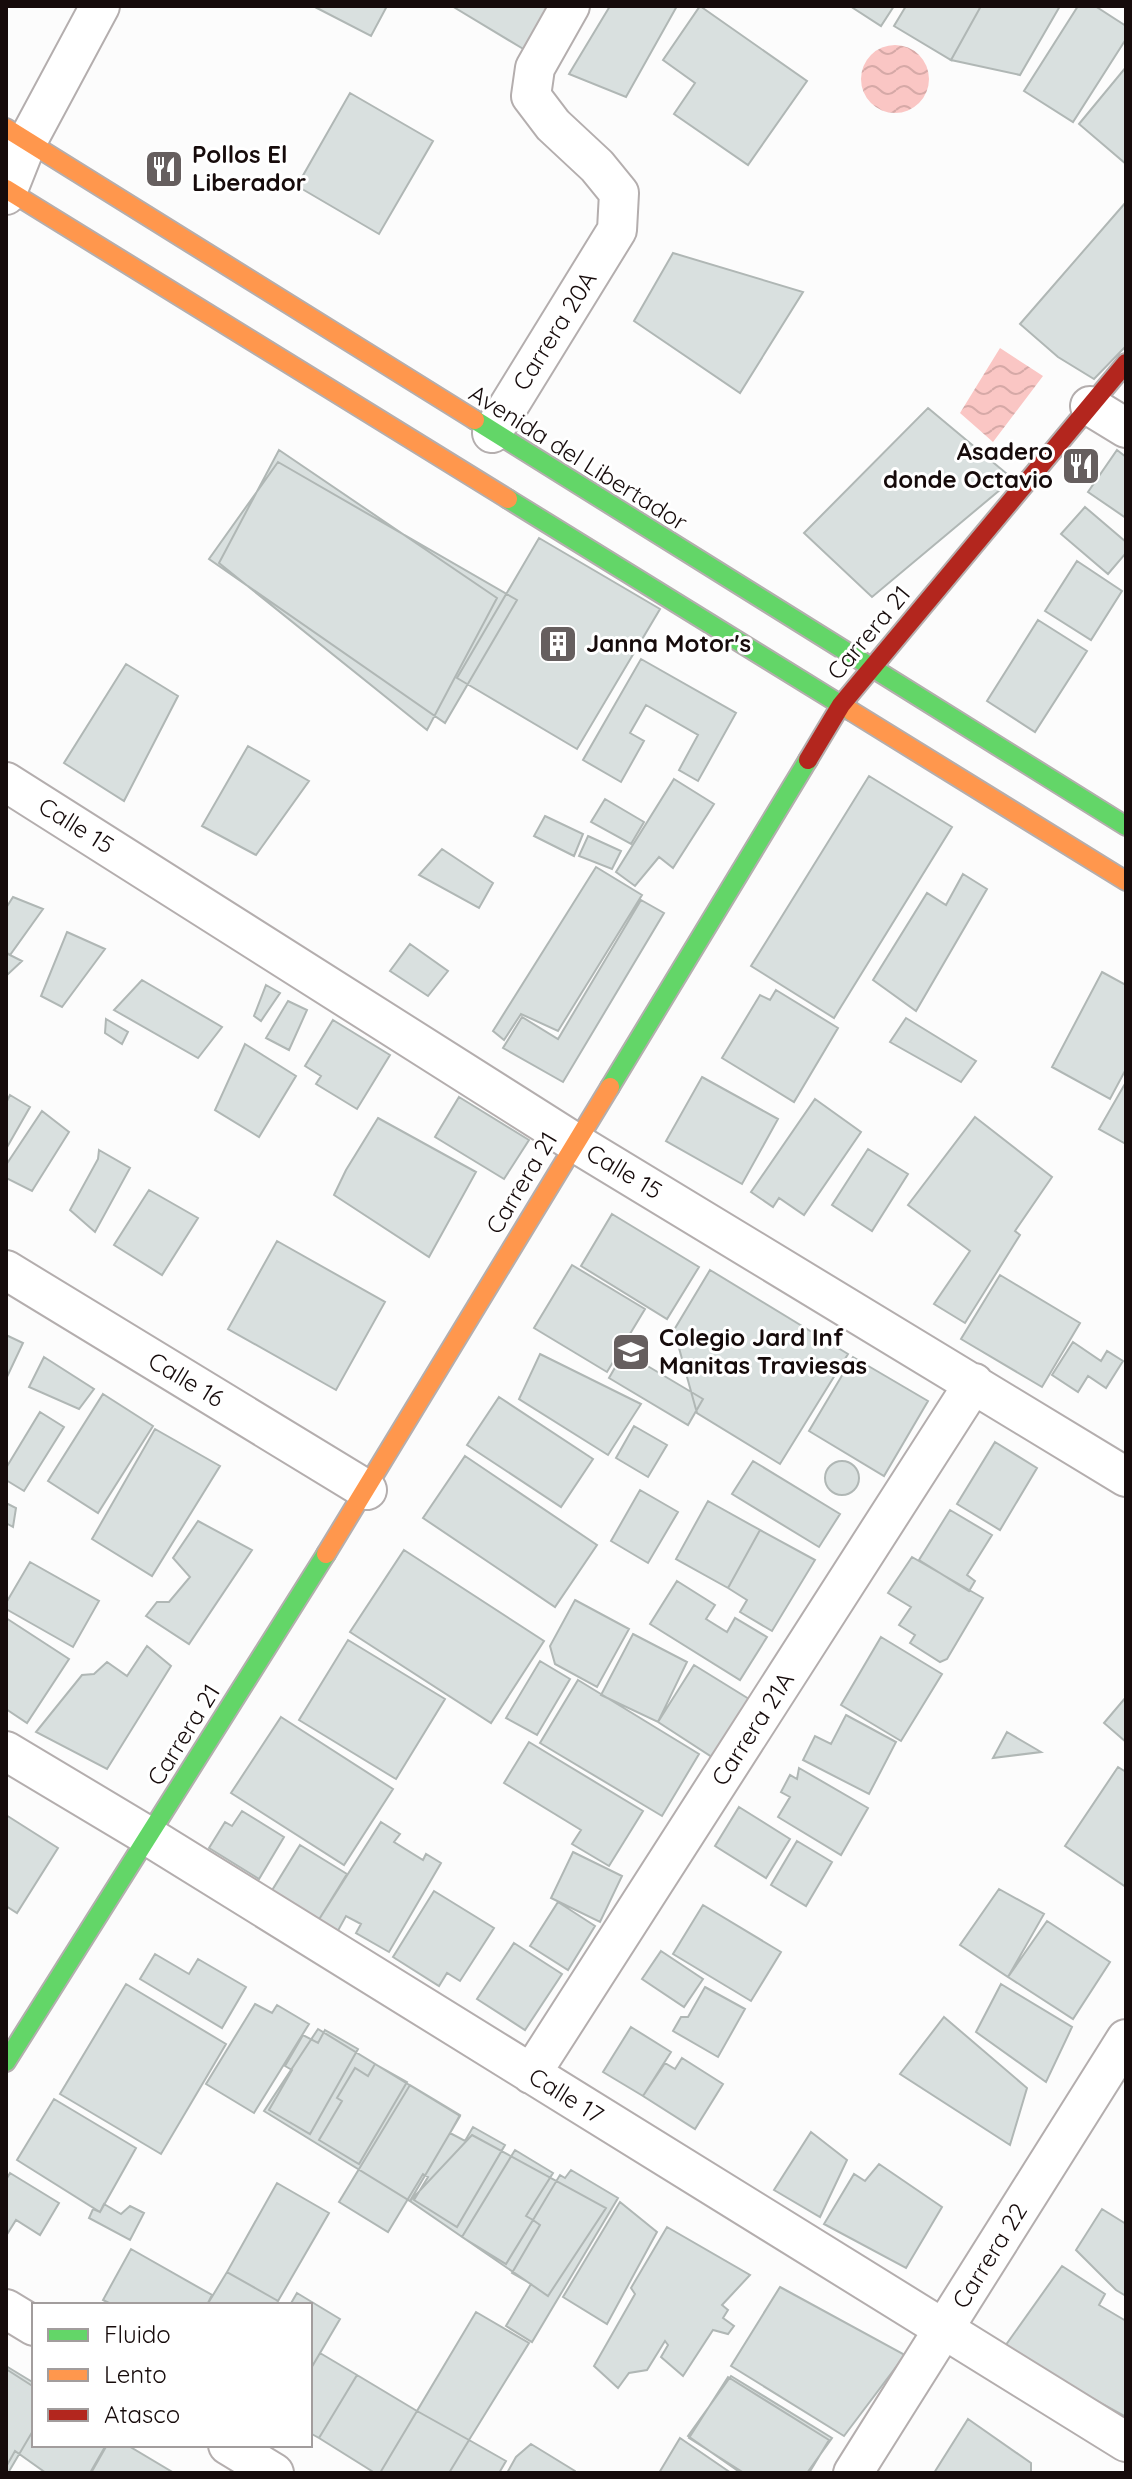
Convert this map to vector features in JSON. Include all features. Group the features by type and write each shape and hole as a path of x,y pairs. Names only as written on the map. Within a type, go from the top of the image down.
{"main road":[{"name":"Avenida del Libertador","path":"16,135 1126,826"},
{"path":"7,192 1126,881"},
{"name":"Carrera 21","path":"6,2062 367,1490 574,1142 841,705 1126,363"}],"street":[{"path":"7,192 16,135 100,6"},
{"name":"Carrera 20A","path":"492,433 617,230 619,193 597,166 553,125 531,96 535,68 570,6"},
{"path":"1090,406 1126,428"},
{"name":"Calle 15","path":"6,782 574,1142 1126,1477"},
{"name":"Calle 16","path":"6,1270 367,1490"},
{"name":"Carrera 21A","path":"531,2074 974,1383"},
{"name":"Calle 17","path":"6,1751 1126,2442"},
{"name":"Carrera 22","path":"853,2473 1126,2039"},
{"path":"6,2309 32,2325"},
{"path":"231,2447 274,2473"}],"water":[{"path":"895,45 919,55 929,79 919,103 895,113 871,103 861,79 871,55"},
{"path":"1000,348 1043,376 993,442 960,413"}],"building":[{"path":"313,6 387,6 371,36"},
{"path":"452,6 552,6 525,50"},
{"path":"610,6 677,6 626,97 569,74"},
{"path":"700,6 807,81 748,165 674,114 695,83 663,60"},
{"path":"850,6 894,6 881,26"},
{"path":"906,6 981,6 951,60 894,26"},
{"path":"981,6 1060,6 1020,75 951,60"},
{"path":"1078,6 1095,6 1126,26 1126,39 1073,122 1024,91"},
{"path":"1126,67 1126,164 1079,124"},
{"path":"350,93 433,141 379,234 297,186"},
{"path":"1126,202 1126,346 1094,379 1058,357 1020,324"},
{"path":"673,253 803,292 740,393 634,321"},
{"path":"928,408 1013,479 872,597 804,533"},
{"path":"279,450 497,598 427,730 219,563"},
{"path":"1117,450 1126,457 1126,518 1088,492"},
{"path":"278,462 517,600 445,723 209,559"},
{"path":"1085,507 1126,542 1126,553 1108,574 1061,534"},
{"name":"Janna Motor's","path":"539,538 660,609 577,749 457,678"},
{"path":"1077,561 1122,591 1091,640 1045,611"},
{"path":"1038,620 1087,651 1035,732 987,701"},
{"path":"641,659 736,713 698,781 679,770 698,735 646,705 630,733 644,741 621,782 583,760"},
{"path":"126,664 178,696 124,801 64,763"},
{"path":"248,746 309,781 256,855 202,826"},
{"path":"869,776 952,827 834,1018 751,966"},
{"path":"674,779 714,804 673,868 659,857 635,886 616,872"},
{"path":"605,799 644,822 631,844 591,822"},
{"path":"545,816 583,834 574,856 534,836"},
{"path":"588,836 621,851 612,869 579,856"},
{"path":"442,849 493,883 479,908 419,875"},
{"path":"596,867 642,895 558,1031 521,1014 504,1040 493,1031"},
{"path":"963,874 987,889 916,1011 873,980 927,893 946,905"},
{"path":"13,897 43,909 10,955 6,952 6,908"},
{"path":"641,900 664,913 563,1082 503,1048 522,1017 558,1039"},
{"path":"67,932 105,949 62,1007 41,996"},
{"path":"410,944 448,971 428,996 390,971"},
{"path":"6,953 22,961 6,976"},
{"path":"1102,972 1126,985 1126,1069 1110,1099 1052,1067"},
{"path":"142,980 222,1027 198,1058 114,1010"},
{"path":"266,985 280,993 261,1021 254,1016"},
{"path":"776,990 838,1028 794,1102 722,1058 760,995 770,1000"},
{"path":"288,1001 307,1010 289,1050 266,1038"},
{"path":"906,1018 976,1061 961,1082 890,1042"},
{"path":"106,1019 128,1032 122,1044 105,1033"},
{"path":"333,1020 390,1055 357,1109 316,1084 321,1076 305,1066"},
{"path":"245,1044 296,1076 259,1137 215,1110"},
{"path":"702,1077 778,1119 742,1184 666,1141"},
{"path":"1126,1082 1126,1144 1099,1129"},
{"path":"10,1095 30,1107 6,1149 6,1103"},
{"path":"459,1097 529,1140 504,1179 435,1137"},
{"path":"815,1099 861,1132 804,1215 779,1198 773,1207 751,1192"},
{"path":"42,1111 69,1132 32,1191 6,1178 6,1165"},
{"path":"975,1117 1052,1177 1015,1231 1020,1235 965,1323 934,1304 970,1251 908,1205"},
{"path":"378,1118 476,1172 429,1257 334,1195"},
{"path":"868,1149 908,1174 872,1231 832,1205"},
{"path":"99,1150 130,1168 95,1232 70,1210 98,1159"},
{"path":"149,1190 198,1218 162,1275 114,1245"},
{"path":"612,1214 699,1267 667,1319 581,1266"},
{"path":"277,1241 385,1302 336,1390 228,1329"},
{"path":"572,1265 645,1309 607,1372 534,1328"},
{"path":"710,1270 848,1354 780,1464 697,1413 674,1330"},
{"path":"1000,1275 1080,1323 1042,1387 961,1339"},
{"path":"6,1335 23,1343 6,1379"},
{"path":"1073,1342 1101,1361 1107,1351 1123,1361 1106,1388 1088,1376 1078,1392 1052,1375"},
{"path":"624,1352 703,1399 688,1425 609,1378"},
{"path":"540,1354 641,1404 608,1455 519,1399"},
{"path":"44,1357 94,1389 79,1409 29,1387"},
{"path":"853,1357 928,1401 884,1476 809,1431"},
{"path":"103,1394 153,1426 98,1513 48,1481"},
{"path":"499,1397 593,1459 561,1507 467,1445"},
{"path":"40,1412 64,1427 24,1491 6,1480 6,1468"},
{"path":"634,1426 667,1445 648,1477 616,1458"},
{"path":"155,1429 220,1466 152,1576 92,1539"},
{"path":"995,1442 1037,1468 1000,1530 957,1504"},
{"path":"465,1456 597,1545 555,1607 423,1518"},
{"path":"753,1461 840,1514 819,1547 732,1494"},
{"path":"842,1461 854,1466 859,1478 854,1490 842,1495 830,1490 825,1478 830,1466"},
{"path":"640,1490 678,1512 648,1563 611,1541"},
{"path":"708,1501 760,1530 728,1588 676,1559"},
{"path":"6,1503 16,1508 13,1527 6,1523"},
{"path":"950,1510 992,1535 967,1575 975,1581 969,1591 919,1560"},
{"path":"198,1521 252,1550 189,1644 146,1616 157,1602 169,1602 190,1577 173,1558"},
{"path":"760,1530 815,1560 772,1631 740,1612 747,1600 728,1588"},
{"path":"404,1550 544,1641 491,1723 350,1632"},
{"path":"912,1557 983,1598 947,1659 940,1662 910,1643 915,1635 899,1625 911,1607 888,1593"},
{"path":"30,1562 99,1601 73,1647 6,1609 6,1603"},
{"path":"677,1581 715,1605 706,1619 727,1632 735,1618 767,1637 740,1680 650,1624"},
{"path":"575,1600 629,1629 597,1687 555,1664 550,1646"},
{"path":"6,1618 69,1659 27,1723 6,1709"},
{"path":"633,1634 687,1662 658,1722 601,1695"},
{"path":"881,1637 942,1674 901,1741 841,1705"},
{"path":"348,1640 445,1699 396,1779 299,1720"},
{"path":"147,1646 171,1666 107,1769 36,1732 82,1675 94,1674 107,1662 127,1676"},
{"path":"540,1661 570,1679 537,1735 506,1718"},
{"path":"694,1665 749,1699 712,1757 658,1722"},
{"path":"578,1680 699,1754 662,1816 540,1743"},
{"path":"1126,1697 1126,1742 1104,1723"},
{"path":"846,1715 896,1742 869,1794 803,1760 815,1736 831,1744"},
{"path":"281,1717 393,1789 344,1865 231,1793"},
{"path":"1007,1732 1041,1752 993,1758"},
{"path":"529,1742 643,1811 609,1866 572,1844 581,1830 504,1783"},
{"path":"1118,1767 1126,1772 1126,1887 1065,1846"},
{"path":"799,1768 868,1808 841,1855 778,1817 790,1797 781,1792 790,1775 797,1779"},
{"path":"739,1807 790,1839 766,1878 715,1846"},
{"path":"242,1811 284,1837 259,1879 209,1848 225,1822 232,1826"},
{"path":"6,1815 58,1848 17,1913 6,1906"},
{"path":"381,1822 400,1834 394,1842 423,1860 426,1854 441,1863 389,1952 356,1933 361,1924 346,1916 335,1936 318,1921"},
{"path":"797,1841 832,1862 806,1906 771,1885"},
{"path":"300,1845 347,1874 318,1921 271,1892"},
{"path":"573,1852 622,1876 600,1922 551,1898"},
{"path":"999,1889 1044,1914 1008,1977 960,1945"},
{"path":"434,1891 494,1928 460,1981 447,1973 439,1986 393,1957"},
{"path":"558,1902 595,1926 568,1970 530,1946"},
{"path":"703,1905 781,1952 751,2001 673,1954"},
{"path":"1047,1921 1110,1962 1073,2019 1008,1977"},
{"path":"514,1943 562,1974 525,2030 477,1999"},
{"path":"661,1951 703,1979 684,2007 642,1979"},
{"path":"155,1954 189,1974 198,1959 246,1987 222,2028 140,1979"},
{"path":"126,1984 226,2044 161,2154 60,2094"},
{"path":"1001,1984 1072,2027 1046,2082 976,2032"},
{"path":"705,1987 745,2009 718,2057 673,2031 681,2017 688,2017"},
{"path":"255,2004 272,2013 277,2005 309,2024 254,2113 206,2084"},
{"path":"944,2017 1027,2088 1010,2145 900,2074"},
{"path":"631,2027 671,2052 643,2096 603,2072"},
{"path":"318,2029 460,2116 410,2201 264,2111"},
{"path":"325,2030 358,2049 310,2134 269,2110 292,2070 285,2066 303,2035 318,2043"},
{"path":"682,2058 723,2084 695,2129 643,2096 665,2063 675,2069"},
{"path":"375,2064 407,2082 359,2164 319,2140 342,2101 337,2098 355,2068 368,2076"},
{"path":"410,2085 460,2115 450,2133 465,2141 473,2127 505,2145 457,2227 414,2200 428,2177 423,2174 388,2232 339,2202"},
{"path":"54,2099 136,2148 100,2212 17,2160"},
{"path":"811,2132 847,2160 820,2217 774,2190"},
{"path":"472,2135 606,2208 548,2296 410,2201"},
{"path":"515,2150 553,2173 526,2216 533,2220 506,2264 462,2237"},
{"path":"879,2164 942,2207 906,2268 824,2224 854,2174 865,2181"},
{"path":"571,2170 618,2198 532,2342 506,2326 531,2284 512,2273 540,2225 533,2220 560,2175 565,2178"},
{"path":"10,2173 59,2203 40,2235 16,2220 6,2236 6,2180"},
{"path":"277,2183 329,2213 278,2301 227,2272"},
{"path":"620,2202 657,2232 607,2324 563,2297"},
{"path":"104,2204 121,2214 130,2206 144,2213 130,2240 89,2218 93,2209 100,2212"},
{"path":"1102,2209 1126,2224 1126,2296 1076,2250"},
{"path":"667,2227 750,2275 722,2305 728,2310 723,2318 734,2326 728,2334 713,2330 683,2376 661,2357 668,2345 665,2341 647,2370 629,2373 618,2388 594,2366 635,2294 631,2288"},
{"path":"131,2249 212,2295 208,2303 109,2303 103,2300"},
{"path":"1062,2266 1105,2294 1099,2305 1126,2321 1126,2417 1003,2349"},
{"path":"227,2272 278,2301 276,2303 208,2303"},
{"path":"780,2287 905,2355 844,2436 731,2366"},
{"path":"297,2293 340,2319 312,2367 312,2303 291,2303"},
{"path":"476,2312 529,2343 469,2440 417,2411"},
{"path":"320,2353 357,2375 319,2438 312,2434 312,2367"},
{"path":"6,2366 32,2382 32,2432 6,2473"},
{"path":"6,2369 32,2386 32,2447 105,2447 90,2473 46,2473 15,2451 6,2467"},
{"path":"357,2375 417,2411 380,2473 375,2473 319,2438"},
{"path":"731,2376 832,2438 807,2473 741,2473 688,2436"},
{"path":"728,2377 829,2440 809,2473 744,2473 689,2438"},
{"path":"417,2411 469,2440 449,2473 380,2473"},
{"path":"968,2419 1031,2463 1031,2473 934,2473"},
{"path":"680,2438 731,2473 659,2473"},
{"path":"469,2440 506,2461 499,2473 449,2473"},
{"path":"531,2444 575,2473 507,2473 516,2457"},
{"path":"106,2447 130,2447 174,2473 91,2473"}],"traffic: fast":[{"path":"475,420 1126,826"},
{"path":"508,499 851,711"},
{"path":"610,1087 808,760"},
{"path":"6,2062 326,1554"}],"traffic: slow":[{"path":"6,128 475,420"},
{"path":"6,189 508,499"},
{"path":"851,711 1126,881"},
{"path":"326,1554 610,1087"}],"traffic: jam":[{"path":"808,760 841,705 1126,363"}],"place":[{"name":"Pollos El Liberador","path":"164,169"},
{"name":"Asadero donde Octavio","path":"1081,466"},
{"name":"Janna Motor's","path":"558,644"},
{"name":"Colegio Jard Inf Manitas Traviesas","path":"631,1352"}]}
